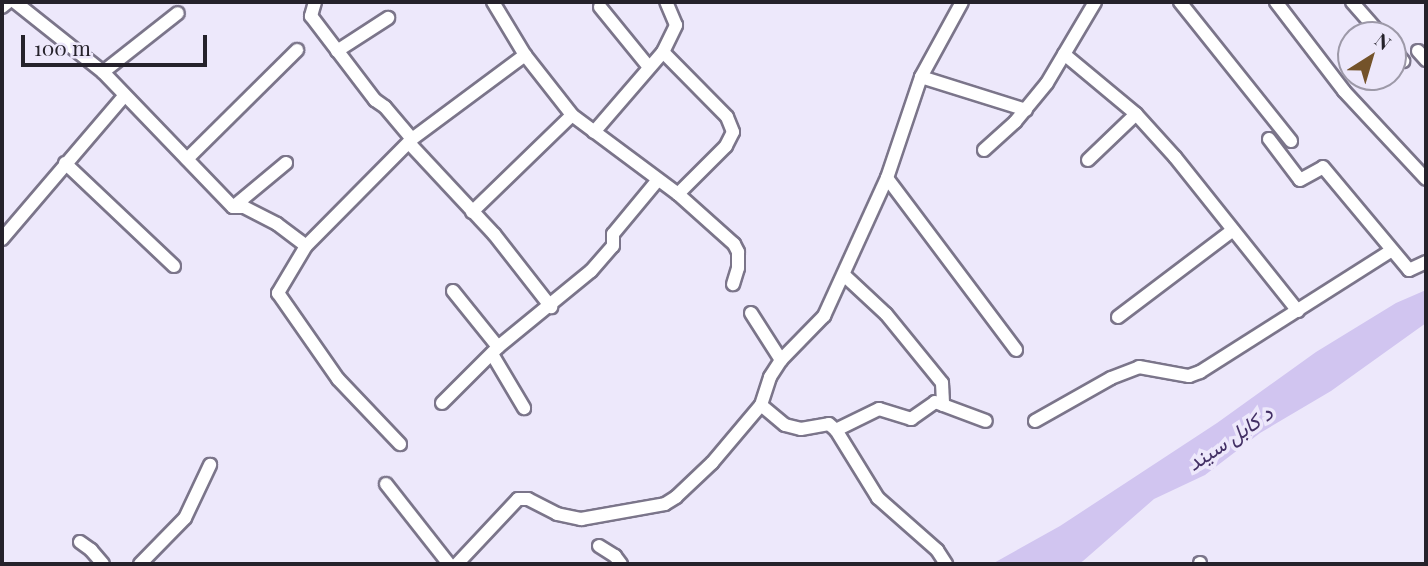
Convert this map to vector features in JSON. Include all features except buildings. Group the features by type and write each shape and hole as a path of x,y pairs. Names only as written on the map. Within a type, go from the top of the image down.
{"street":[{"path":"2,7 8,2"},
{"path":"15,2 103,72 233,207 244,207 277,224 306,246"},
{"path":"315,2 311,16 337,51 411,142 494,234 551,307"},
{"path":"594,132 663,52 676,25 666,2"},
{"path":"457,564 514,502 522,498 558,514 580,519 665,504 712,463 761,405 769,377 781,360 824,316 887,178 920,76 962,2"},
{"path":"984,150 1026,110 1095,2"},
{"path":"1180,2 1292,141"},
{"path":"1276,2 1344,91 1426,179"},
{"path":"1352,2 1369,21"},
{"path":"495,3 525,55 572,114 657,181 678,194 734,244 738,252 738,268 733,284"},
{"path":"600,7 649,67"},
{"path":"103,72 178,13"},
{"path":"337,51 388,18"},
{"path":"187,159 297,50"},
{"path":"663,52 727,117 733,132 726,146 678,194"},
{"path":"1064,54 1136,114 1175,157 1298,311"},
{"path":"400,444 338,379 278,293 306,246 411,142 525,55"},
{"path":"920,76 1026,110"},
{"path":"2,239 124,96"},
{"path":"472,212 572,114"},
{"path":"1088,160 1136,114"},
{"path":"1269,139 1300,180 1323,167 1409,270 1426,262"},
{"path":"65,163 174,266"},
{"path":"233,207 286,163"},
{"path":"887,178 1016,349"},
{"path":"442,403 495,351 592,271 613,246 613,234 657,181"},
{"path":"1118,317 1233,230"},
{"path":"1035,421 1111,378 1139,367 1189,376 1200,372 1389,252"},
{"path":"844,275 886,314 942,383 943,404"},
{"path":"453,291 495,351 524,408"},
{"path":"751,313 781,360"},
{"path":"836,430 879,409 911,419 935,402 986,421"},
{"path":"761,405 785,425 801,429 829,424 836,430 878,498 937,550 946,564"},
{"path":"140,564 185,518 210,465"},
{"path":"386,484 449,564"},
{"path":"80,542 103,564"},
{"path":"599,546 615,556 621,564"}],"water":[{"name":"د کابل سيند","path":"1426,290 1426,323 1331,391 1260,433 1205,475 1154,499 1083,561 1078,564 992,564 1060,526 1217,423 1316,352 1396,303"}]}
